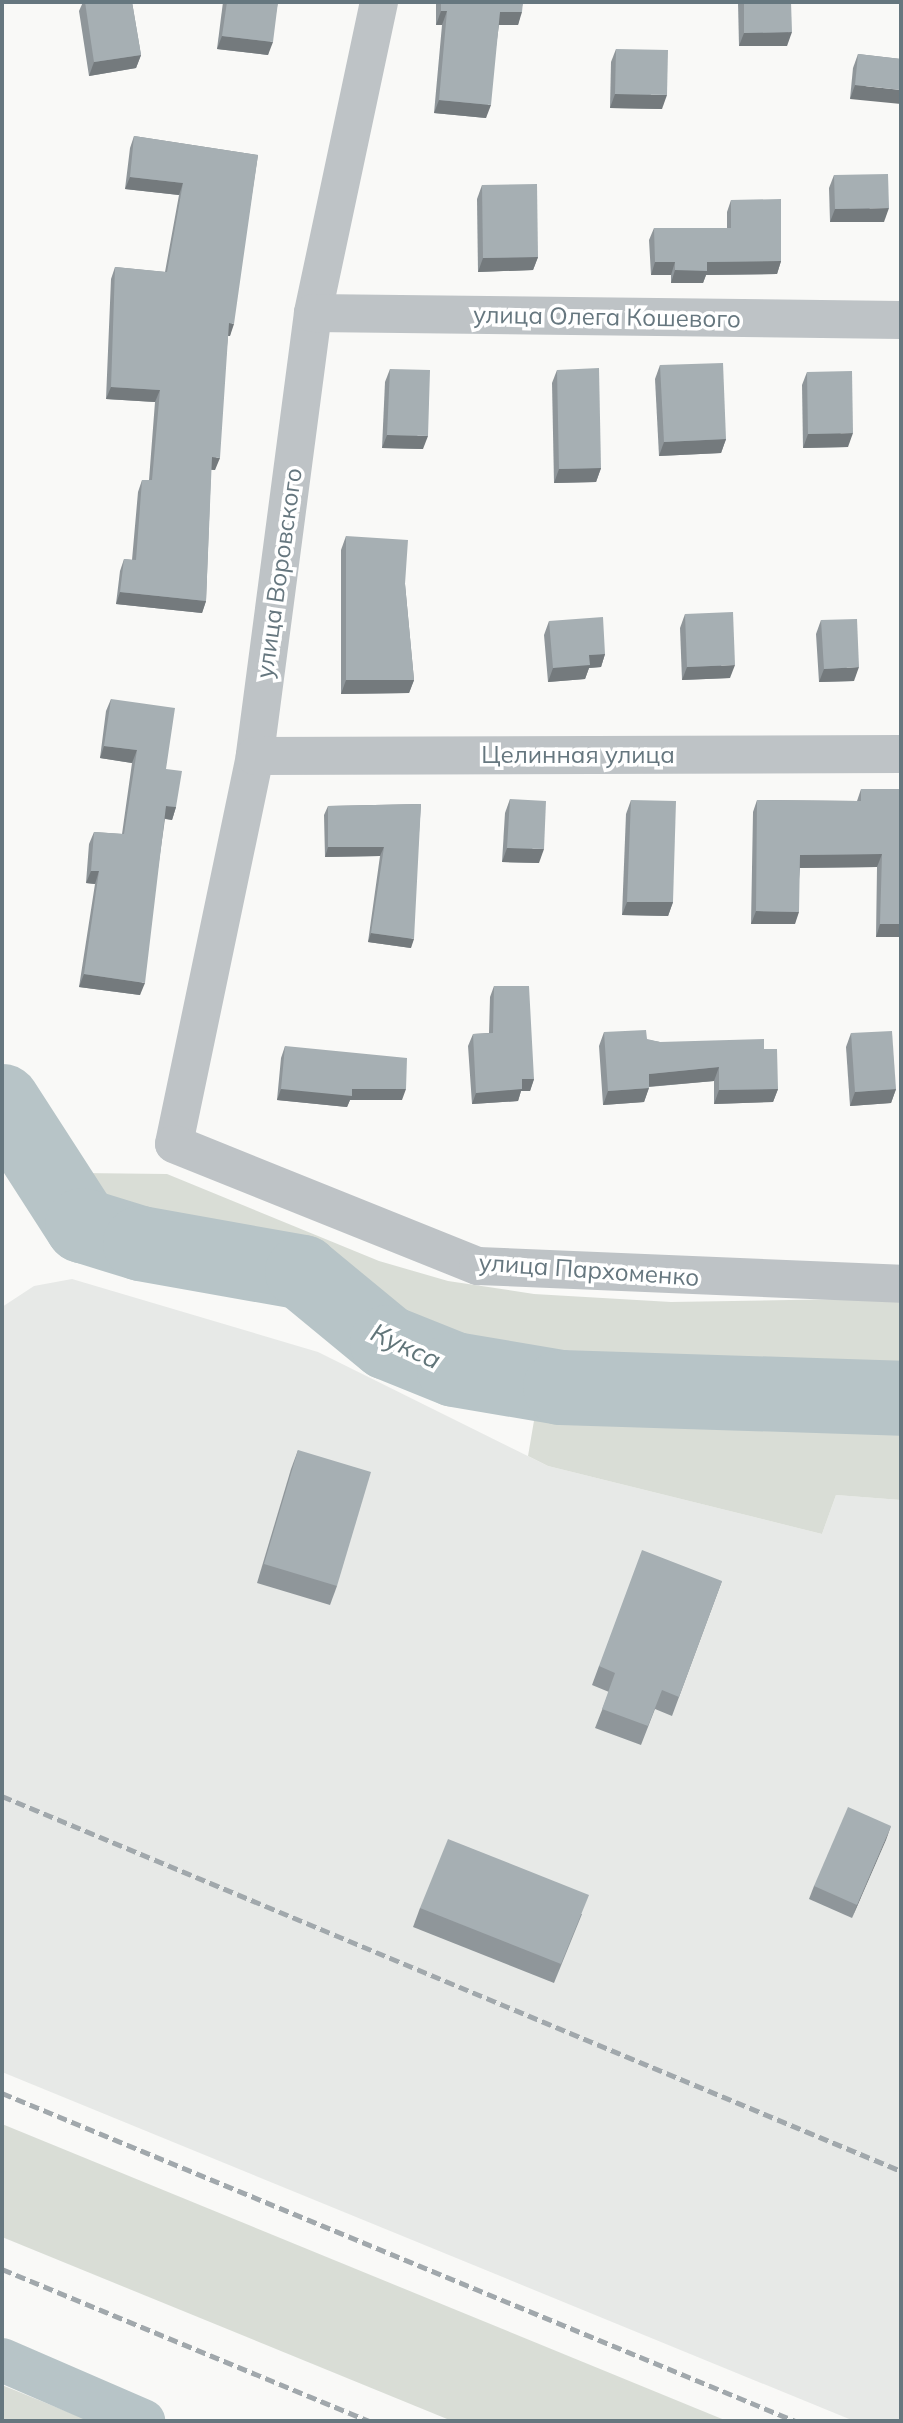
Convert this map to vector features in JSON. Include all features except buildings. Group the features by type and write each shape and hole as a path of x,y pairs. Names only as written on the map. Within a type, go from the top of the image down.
{"street":[{"name":"улица Воровского","path":"174,1144 255,756 313,313 379,2"},
{"name":"улица Олега Кошевого","path":"313,313 901,320"},
{"name":"Целинная улица","path":"255,756 901,754"},
{"name":"улица Пархоменко","path":"174,1144 478,1266 901,1284"}],"shaded area":[{"path":"81,1173 167,1174 379,1261 448,1281 534,1294 671,1302 901,1298 901,1378 539,1365 387,1318 315,1261 93,1209"},
{"path":"72,1279 318,1352 548,1466 822,1534 836,1495 901,1500 901,2421 854,2421 2,2072 2,1307 34,1286"},
{"path":"537,1403 901,1417 901,1500 836,1495 822,1534 548,1466 528,1456"},
{"path":"2,2124 727,2421 452,2421 2,2237"},
{"path":"2,2385 90,2421 2,2421"}],"waterway":[{"name":"Кукса","path":"2,1101 82,1225 140,1243 302,1272 387,1342 454,1369 560,1387 901,1398"},
{"path":"2,2360 143,2421"}],"railway":[{"path":"2,1796 901,2171"},
{"path":"2,2093 795,2421"},
{"path":"2,2269 369,2421"}]}
